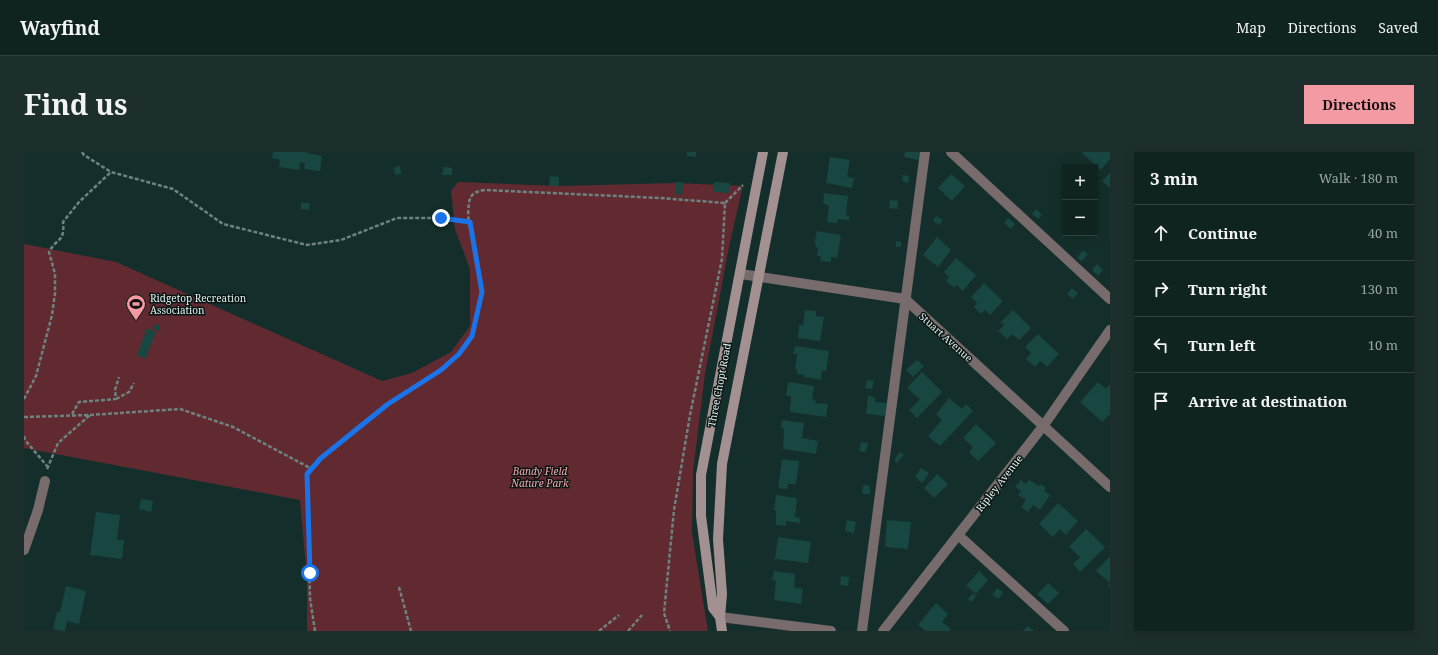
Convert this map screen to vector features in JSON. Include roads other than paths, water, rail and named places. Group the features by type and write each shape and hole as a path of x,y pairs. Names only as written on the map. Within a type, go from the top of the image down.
{"main road":[{"name":"Three Chopt Road","path":"720,617 713,608 701,516 701,474 741,274 763,152"},
{"name":"Three Chopt Road","path":"722,631 720,617 722,594 718,539 722,464 783,152"}],"street":[{"path":"862,631 925,152"},
{"path":"951,152 1110,299"},
{"path":"741,274 905,299"},
{"name":"Stuart Avenue","path":"905,299 1110,487"},
{"name":"Ripley Avenue","path":"883,631 1044,425 1110,330"},
{"path":"24,550 38,510 45,481"},
{"path":"958,535 1064,631"},
{"path":"720,617 831,631"}],"place":[{"name":"Ridgetop Recreation Association","path":"136,321"}],"park label":[{"name":"Bandy Field Nature Park","path":"540,476"}]}
